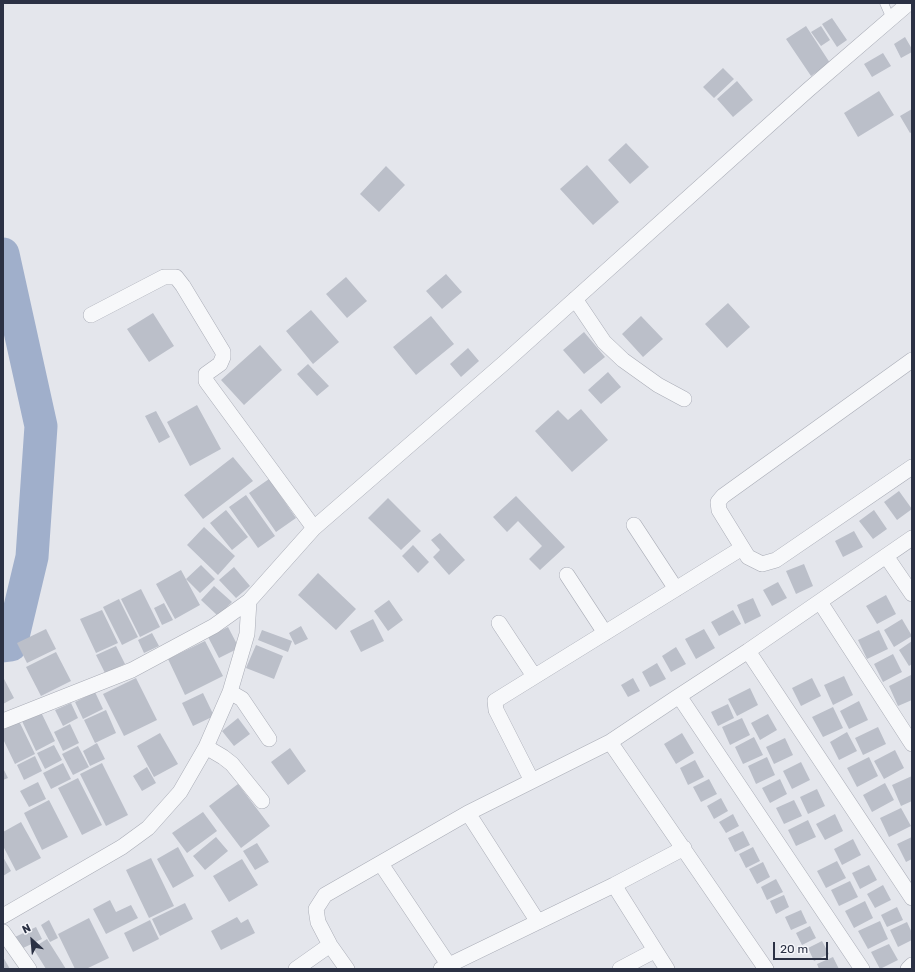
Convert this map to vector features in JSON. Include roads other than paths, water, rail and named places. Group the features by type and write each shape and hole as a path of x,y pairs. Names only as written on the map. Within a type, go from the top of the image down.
{"street":[{"path":"3,721 132,670 214,626 249,601 314,528 504,363 808,90 909,3"},
{"path":"91,315 164,277 176,277 183,286 222,352 223,358 220,364 206,374 206,381 314,528"},
{"path":"575,299 604,342 624,360 658,386 684,399"},
{"path":"912,360 723,496 718,502 719,510 748,556 762,564 776,560 912,467"},
{"path":"634,525 676,589"},
{"path":"347,969 330,945 318,922 316,909 325,895 468,813 610,742 748,651 912,538"},
{"path":"532,782 496,710 495,701 742,548"},
{"path":"886,556 912,594"},
{"path":"567,575 605,633"},
{"path":"3,916 122,847 148,828 180,792 206,747 230,692 246,634 249,601"},
{"path":"820,602 912,744"},
{"path":"499,623 534,676"},
{"path":"748,651 912,898"},
{"path":"230,692 242,699 270,739"},
{"path":"679,696 862,969"},
{"path":"610,742 766,969"},
{"path":"206,747 232,764 262,801"},
{"path":"468,813 538,922"},
{"path":"381,864 444,967 614,885 684,848"},
{"path":"614,885 667,969"},
{"path":"3,932 29,969"},
{"path":"296,969 330,945"},
{"path":"620,969 654,950"},
{"path":"908,969 912,965"}],"lane":[{"path":"884,3 891,19"}],"waterway":[{"path":"3,254 41,426 32,557 11,645 3,646"}]}
